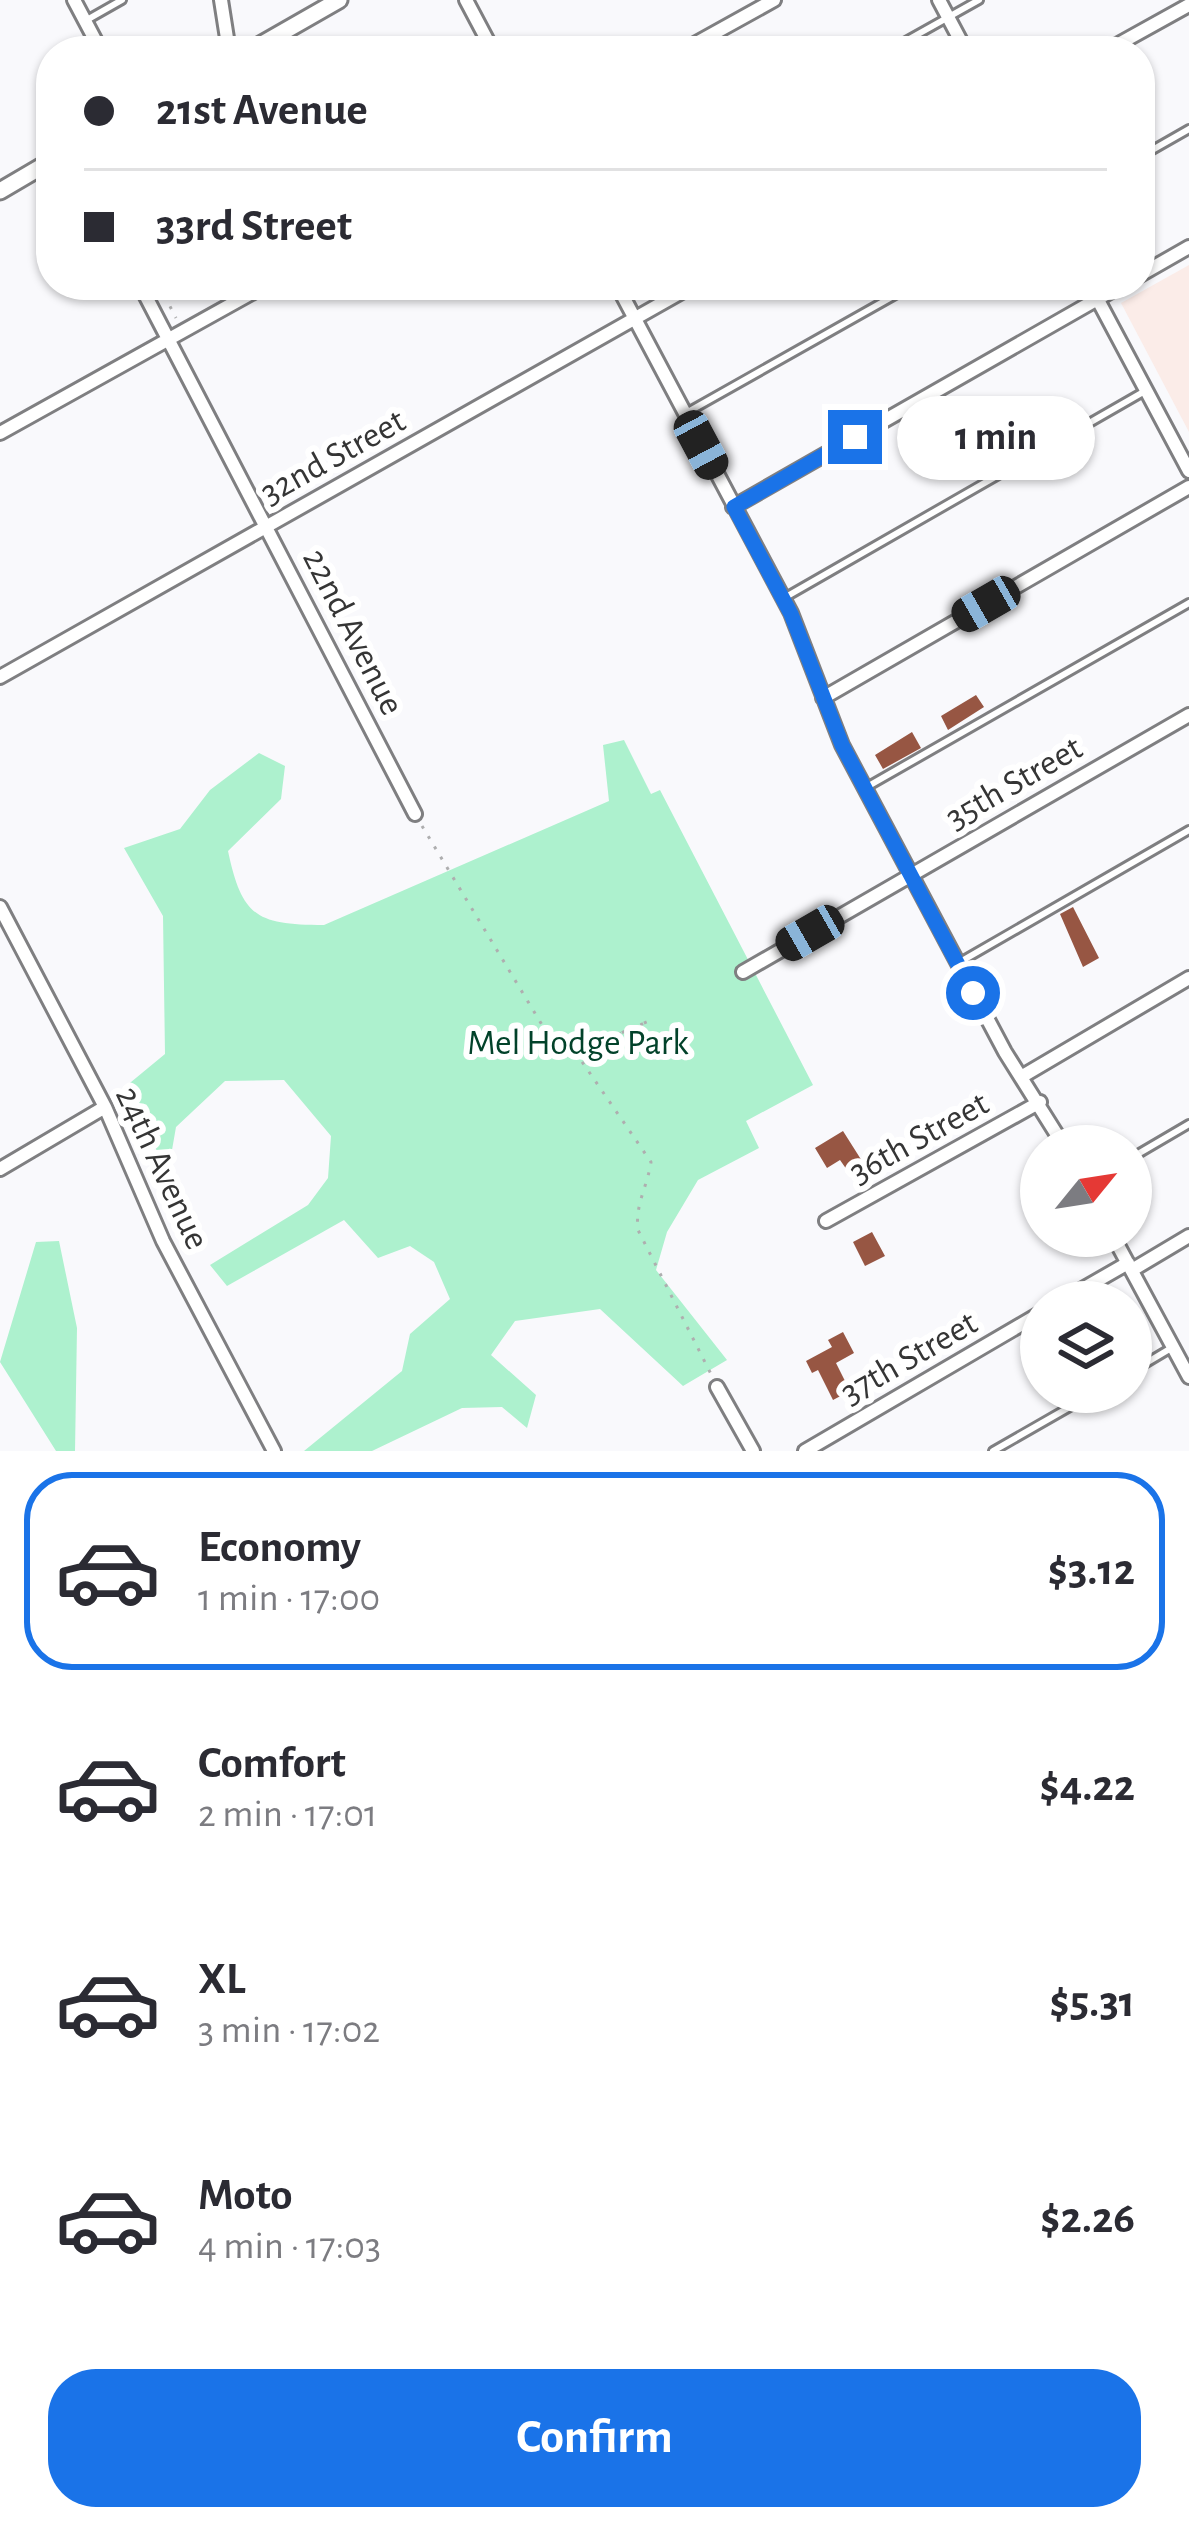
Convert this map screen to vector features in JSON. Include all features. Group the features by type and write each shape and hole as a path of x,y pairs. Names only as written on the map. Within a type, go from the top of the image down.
{"street":[{"path":"74,0 93,36"},
{"path":"221,0 227,36"},
{"path":"276,36 339,0"},
{"path":"466,0 486,36"},
{"path":"709,36 774,0"},
{"path":"938,0 958,36"},
{"path":"1132,36 1189,4"},
{"path":"0,191 36,170"},
{"path":"1155,266 1189,247"},
{"name":"22nd Avenue","path":"148,300 415,814"},
{"path":"0,433 238,300"},
{"path":"624,300 783,598 865,788 956,963 1053,1125"},
{"name":"32nd Street","path":"0,677 668,300"},
{"path":"734,507 1095,300"},
{"path":"1098,300 1189,471"},
{"path":"823,698 1189,487"},
{"name":"35th Street","path":"743,972 1189,715"},
{"name":"24th Avenue","path":"0,908 105,1107 163,1241 274,1451"},
{"name":"36th Street","path":"1021,1077 1189,978"},
{"name":"36th Street","path":"826,1221 1040,1102"},
{"path":"0,1169 105,1107"},
{"path":"1101,1281 1189,1236"},
{"path":"1125,1257 1189,1377"},
{"name":"37th Street","path":"805,1451 1020,1325"},
{"path":"717,1387 753,1451"}],"lane":[{"path":"85,21 122,0"},
{"path":"914,36 980,0"},
{"path":"1155,148 1189,129"},
{"path":"684,414 886,300"},
{"path":"783,598 1145,391"},
{"path":"865,788 1189,603"},
{"path":"956,963 1189,830"},
{"path":"1152,1146 1189,1124"},
{"path":"1152,1360 1173,1347"},
{"path":"993,1451 1059,1413"}],"path":[{"path":"167,300 176,318"},
{"path":"415,814 562,1058 649,1021 576,1053"},
{"path":"576,1053 651,1162 647,1187 636,1205 638,1230 717,1387"}],"shaded area":[{"path":"1189,265 1189,432 1121,303 1155,300 1155,284"}],"green space":[{"name":"Mel Hodge Park","path":"624,740 651,794 660,790 813,1085 746,1121 759,1148 698,1180 667,1232 656,1270 727,1360 683,1386 600,1309 515,1321 491,1355 536,1395 527,1428 502,1407 462,1408 372,1451 304,1451 402,1371 410,1334 450,1299 434,1262 410,1246 378,1258 344,1220 227,1286 210,1265 308,1205 328,1178 331,1136 284,1080 225,1081 176,1127 168,1173 125,1087 165,1054 163,916 124,848 180,829 210,790 259,753 285,766 281,799 228,851 239,890 256,913 268,919 324,925 609,801 603,745"},
{"path":"59,1241 77,1328 75,1451 56,1451 0,1362 36,1242"}],"building":[{"path":"976,695 984,707 948,730 941,716"},
{"path":"912,732 921,748 883,769 875,755"},
{"path":"1073,907 1099,958 1083,967 1060,914"},
{"path":"843,1131 862,1161 847,1170 840,1160 827,1168 815,1148"},
{"path":"872,1232 885,1256 865,1266 853,1242"},
{"path":"843,1332 854,1353 836,1363 850,1391 833,1400 818,1370 812,1373 806,1361 832,1347 828,1340"}],"route":[{"path":"855,437 734,507 791,614 842,745 973,993"}]}
